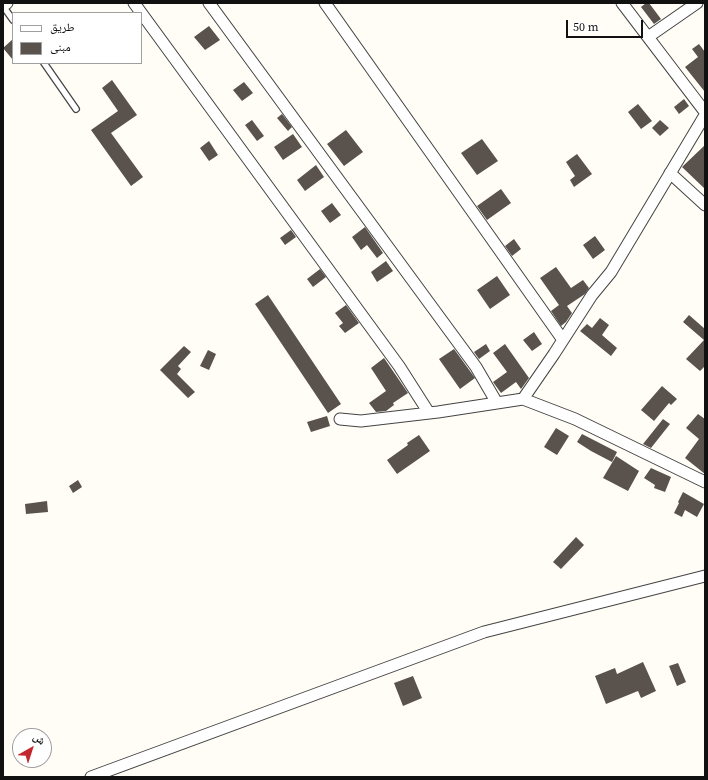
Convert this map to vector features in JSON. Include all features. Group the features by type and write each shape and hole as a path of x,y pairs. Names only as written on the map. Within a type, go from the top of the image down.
{"street":[{"path":"3,6 7,3"},
{"path":"134,3 141,12"},
{"path":"209,3 476,367 496,403"},
{"path":"325,3 563,340"},
{"path":"622,3 705,112"},
{"path":"648,37 697,3"},
{"path":"142,14 399,366 429,413"},
{"path":"523,399 592,295 611,272 705,115"},
{"path":"670,174 705,205"},
{"path":"340,419 361,421 429,413 523,399 575,419 705,482"},
{"path":"91,777 484,632 705,576"}],"lane":[{"path":"3,6 12,19"},
{"path":"45,64 76,109"}],"building":[{"path":"646,3 649,3 661,19 654,24 641,7"},
{"path":"209,26 220,40 205,50 194,37"},
{"path":"12,40 12,59 3,48"},
{"path":"699,44 705,52 705,92 685,67 698,57 692,49"},
{"path":"112,80 137,115 111,133 143,177 131,186 91,130 118,111 102,88"},
{"path":"244,82 253,93 242,101 233,90"},
{"path":"684,99 689,106 679,114 674,107"},
{"path":"638,104 652,121 641,129 628,112"},
{"path":"282,114 292,127 288,131 277,118"},
{"path":"252,120 264,136 257,141 245,125"},
{"path":"660,120 669,128 660,136 652,128"},
{"path":"346,130 363,152 344,166 327,144"},
{"path":"293,134 302,147 283,160 274,147"},
{"path":"482,139 498,161 477,175 461,153"},
{"path":"209,141 218,155 209,161 200,148"},
{"path":"705,145 705,189 682,167"},
{"path":"577,154 592,174 574,187 570,180 575,176 566,162"},
{"path":"316,165 324,177 305,191 297,180"},
{"path":"501,189 511,203 487,220 477,206"},
{"path":"332,203 341,215 330,223 321,211"},
{"path":"365,227 383,253 377,258 367,245 361,250 352,237"},
{"path":"291,230 296,237 285,245 280,238"},
{"path":"595,236 605,250 593,259 583,245"},
{"path":"514,239 521,249 512,256 505,246"},
{"path":"386,261 393,271 377,282 371,272"},
{"path":"556,267 571,288 583,280 589,288 585,294 567,306 572,313 566,322 561,326 551,311 559,305 540,278"},
{"path":"320,269 326,277 313,287 307,279"},
{"path":"497,276 510,295 490,309 477,290"},
{"path":"268,295 341,404 328,413 255,304"},
{"path":"346,305 359,323 345,333 339,326 343,323 335,313"},
{"path":"689,315 705,329 705,366 700,371 686,359 704,340 683,322"},
{"path":"600,318 609,325 602,335 617,348 611,356 580,331 587,324 592,328"},
{"path":"534,332 542,344 532,351 523,340"},
{"path":"486,344 490,351 479,359 474,352"},
{"path":"505,344 529,378 521,389 516,382 501,393 493,382 507,372 493,353"},
{"path":"184,346 191,352 178,366 181,369 177,374 195,392 188,398 160,370"},
{"path":"454,349 475,378 460,389 439,359"},
{"path":"208,350 216,354 209,370 200,366"},
{"path":"384,358 408,393 393,403 394,405 386,411 376,412 369,403 386,391 371,368"},
{"path":"662,386 677,399 671,405 669,403 654,421 641,410"},
{"path":"698,414 705,419 705,474 685,458 699,439 686,428"},
{"path":"327,416 330,426 311,432 307,422"},
{"path":"663,419 670,424 651,448 643,444"},
{"path":"556,428 569,436 557,455 544,447"},
{"path":"582,434 617,452 612,462 577,442"},
{"path":"419,435 430,451 397,474 387,460"},
{"path":"616,456 639,471 628,491 603,478"},
{"path":"651,468 671,477 665,492 654,488 655,485 644,478"},
{"path":"78,480 82,487 73,493 69,486"},
{"path":"683,492 704,504 697,517 685,510 682,517 674,513"},
{"path":"47,501 48,512 26,514 25,504"},
{"path":"576,537 584,545 561,569 553,562"},
{"path":"643,662 656,691 641,698 638,691 606,704 595,676 615,668 617,674"},
{"path":"678,663 686,682 677,686 669,666"},
{"path":"413,676 422,698 403,706 394,683"}]}
